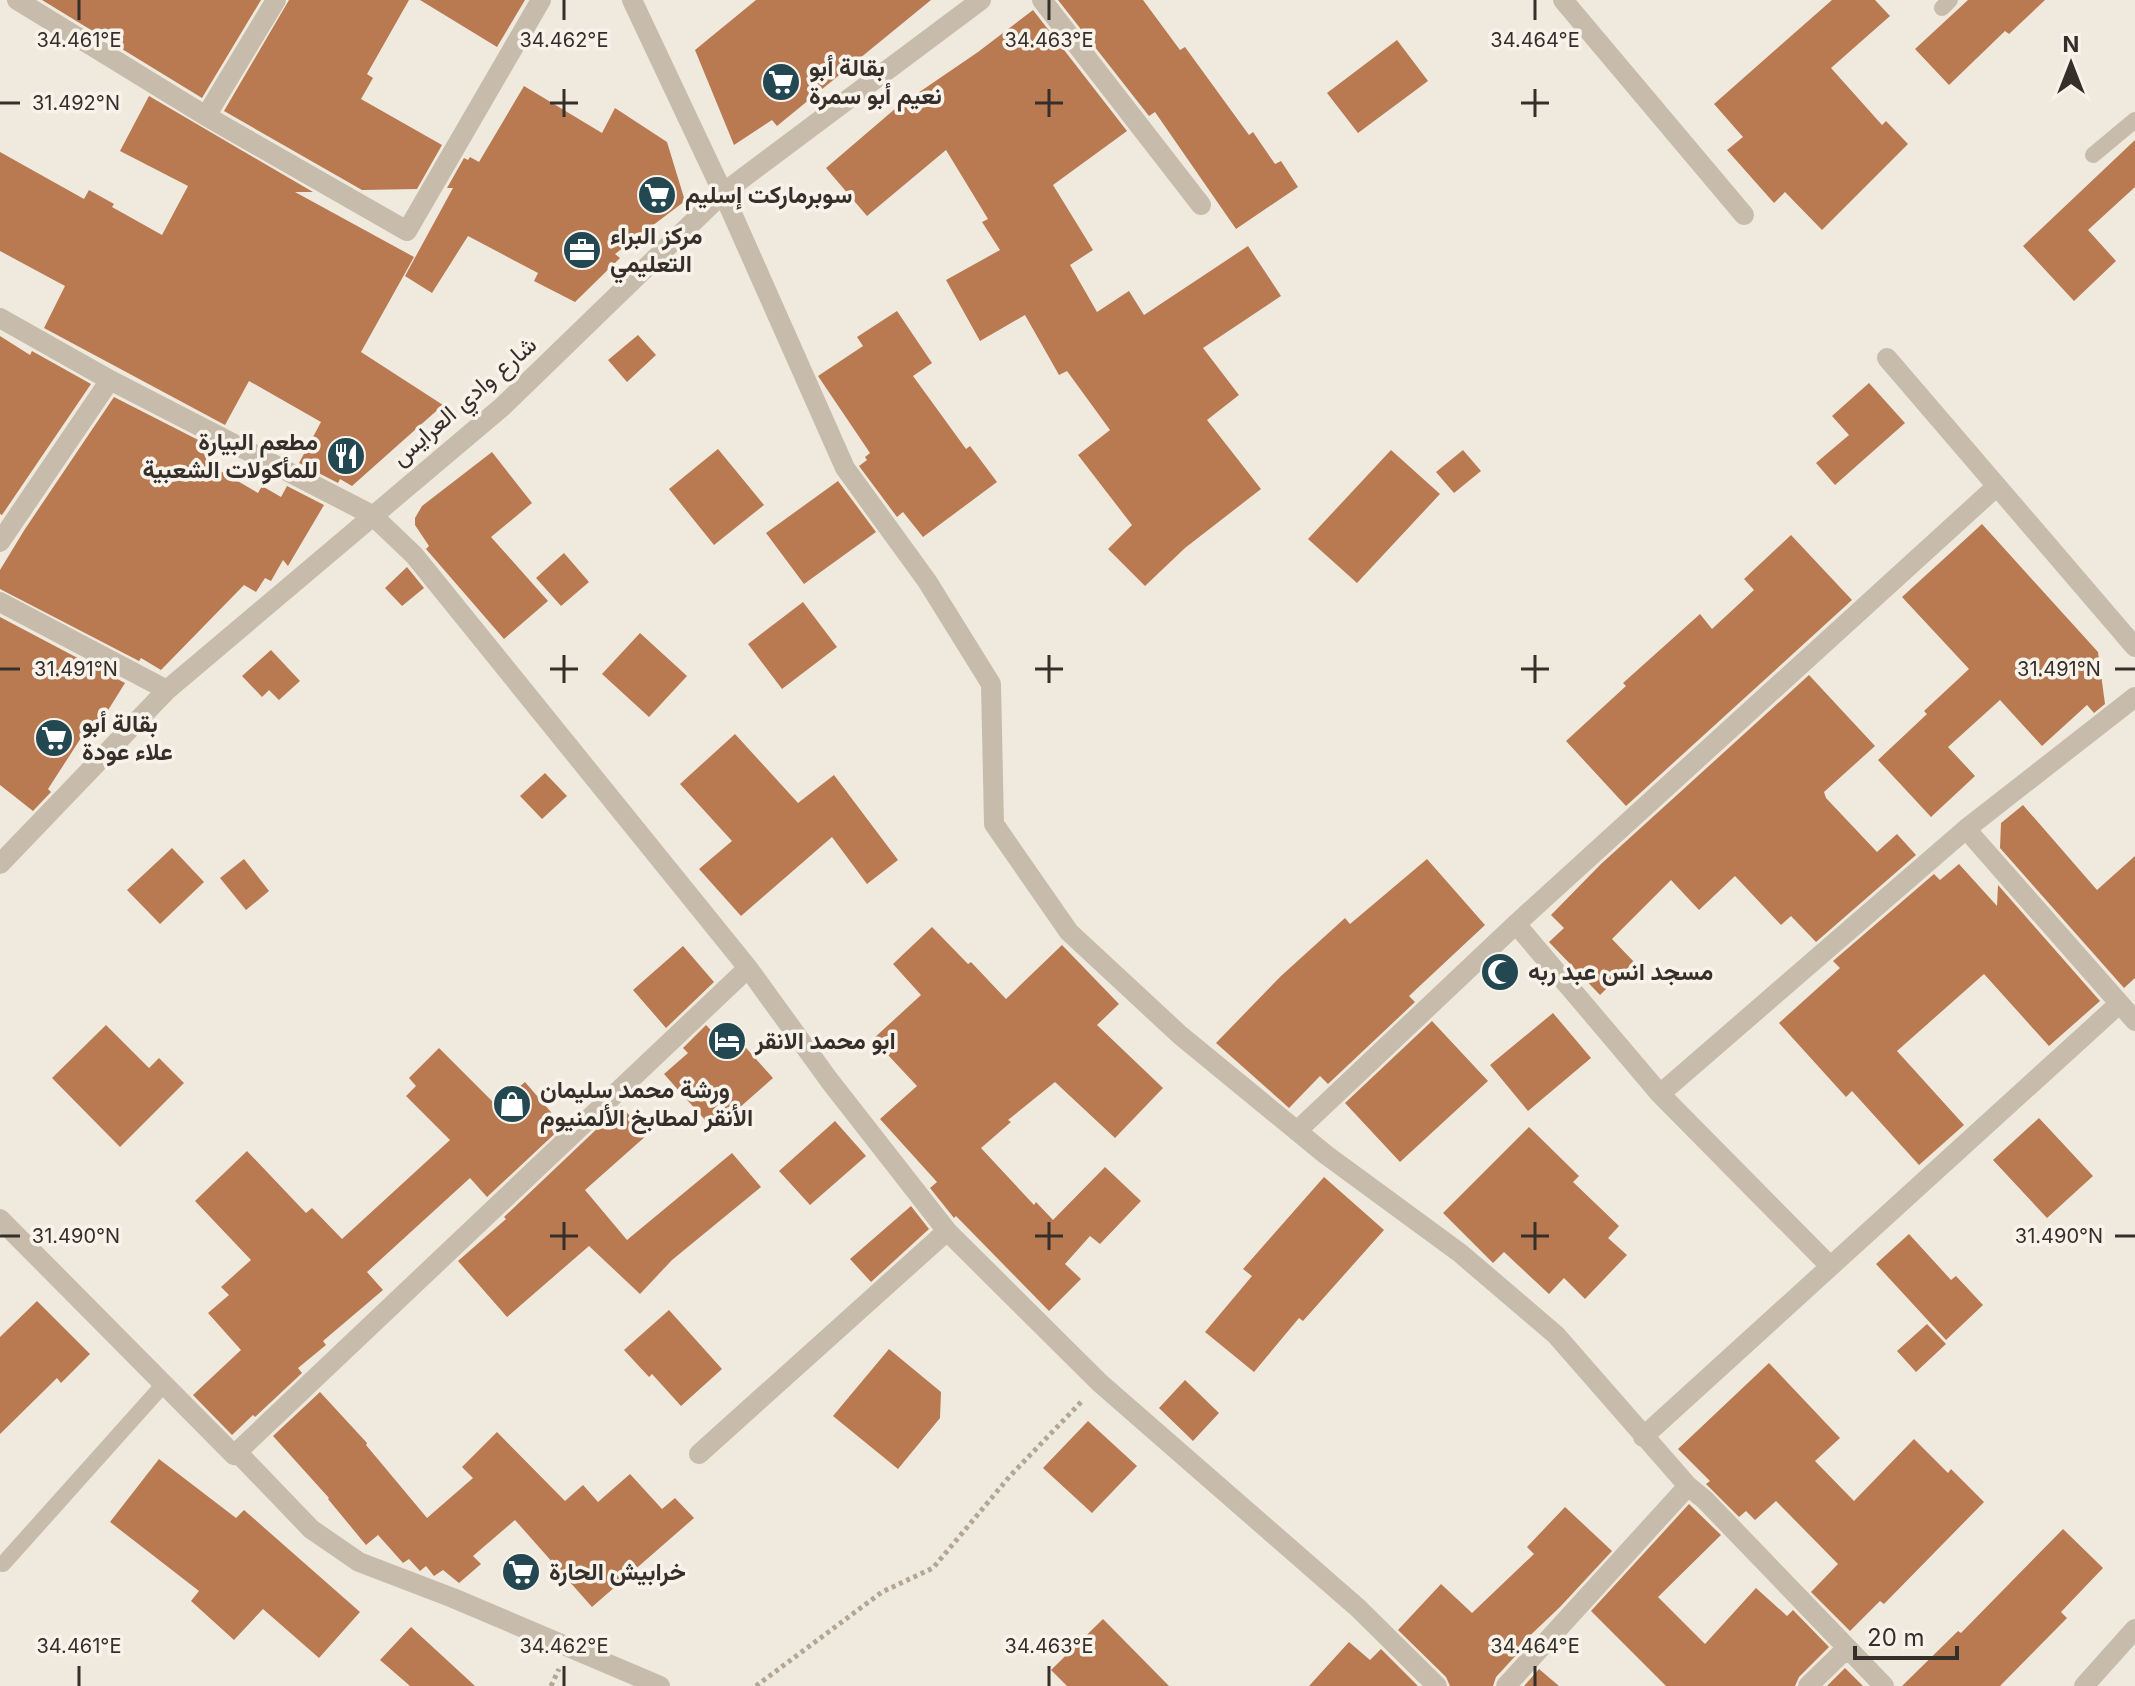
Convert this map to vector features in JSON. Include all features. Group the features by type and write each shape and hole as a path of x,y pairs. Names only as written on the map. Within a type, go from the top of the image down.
{"street":[{"path":"206,116 276,0"},
{"path":"25,2 206,116 407,231 541,0"},
{"path":"632,0 723,193 845,468 927,581 991,684 994,824 1069,932 1180,1035 1325,1154 1460,1253 1556,1335 1688,1486 1884,1686"},
{"name":"شارع وادي العرايس","path":"0,864 167,690 502,407 723,193 981,0"},
{"path":"1042,0 1201,205"},
{"path":"1563,0 1744,215"},
{"path":"0,318 110,380 372,515 414,555 748,968 829,1080 947,1231 1100,1383 1358,1608 1437,1686"},
{"path":"1887,358 2135,647"},
{"path":"0,542 110,380"},
{"path":"1298,1130 1516,924 1997,486"},
{"path":"0,602 167,690"},
{"path":"1660,1094 1966,829 2135,697"},
{"path":"1966,829 2135,1021"},
{"path":"1516,924 1660,1094 1830,1266"},
{"path":"234,1455 748,968"},
{"path":"1643,1437 2119,1004"},
{"path":"0,1219 234,1455"},
{"path":"699,1454 947,1231"},
{"path":"234,1455 238,1453 311,1529 359,1562 453,1598 660,1686"},
{"path":"1506,1686 1688,1486"},
{"path":"2084,1686 2135,1629"},
{"path":"1808,1686 1847,1648"}],"lane":[{"path":"2093,155 2135,120"},
{"path":"3,1564 164,1384"}],"path":[{"path":"756,1686 882,1592 933,1568 1010,1476 1100,1383"}],"building":[{"path":"42,0 261,0 202,98"},
{"path":"289,0 409,0 367,74 373,78 361,99 442,145 417,189 362,190 224,111"},
{"path":"420,0 525,0 497,47"},
{"path":"756,0 931,0 777,126 772,120 734,145 695,50"},
{"path":"1058,0 1143,0 1180,50 1185,47 1249,135 1253,132 1275,164 1281,161 1298,187 1236,229 1155,112 1149,116"},
{"path":"1832,0 1875,0 1890,16 1831,68 1882,125 1886,121 1908,144 1822,230 1785,192 1774,203 1727,150 1743,137 1714,104"},
{"path":"1968,0 2045,0 2009,34 2005,31 1949,85 1915,49"},
{"path":"1033,10 1127,131 1053,185 1093,250 1070,265 1097,312 1129,291 1144,315 1248,246 1281,296 1203,348 1239,395 1207,420 1261,489 1185,548 1145,586 1108,549 1132,525 1078,455 1110,430 1067,371 1059,375 1025,315 980,341 946,280 1000,250 982,222 988,219 946,150 867,216 826,168 896,108"},
{"path":"1397,40 1428,81 1358,133 1327,93"},
{"path":"524,86 602,133 615,108 667,142 685,201 615,254 620,258 575,302 534,281 538,273 468,236 432,293 405,276 453,188 447,188 464,158 468,160 470,157 479,162"},
{"path":"149,96 313,192 295,192 414,257 361,352 443,405 352,486 340,479 338,483 299,463 321,422 249,381 225,425 44,328 65,286 0,251 0,152 84,199 89,190 114,204 112,207 162,235 188,186 120,151"},
{"path":"2135,140 2135,187 2088,230 2116,261 2074,301 2023,246"},
{"path":"897,311 932,363 913,376 966,449 970,446 997,482 923,537 903,512 897,517 859,466 870,453 818,376 863,346 857,337"},
{"path":"638,335 656,355 627,382 608,360"},
{"path":"0,336 30,355 32,351 91,384 2,515 0,514"},
{"path":"1869,383 1905,423 1835,485 1816,463 1849,435 1832,416"},
{"path":"114,397 212,447 205,462 258,493 262,486 281,497 287,486 324,505 288,566 283,560 271,581 265,578 256,592 244,585 161,670 0,589 0,570"},
{"path":"718,449 764,505 714,545 669,489"},
{"path":"1391,450 1440,494 1357,583 1308,539"},
{"path":"1463,450 1481,471 1454,493 1436,472"},
{"path":"492,452 532,503 491,537 548,601 504,639 426,549 429,546 415,525 415,518 422,506"},
{"path":"838,481 876,532 804,584 766,533"},
{"path":"1982,524 2098,652 2105,704 2094,713 2087,705 2042,746 2000,700 1948,747 1975,776 1931,817 1878,760 1969,669 1902,597"},
{"path":"1791,535 1852,600 1626,806 1566,741 1626,686 1623,683 1700,614 1712,629 1754,590 1744,579"},
{"path":"564,553 589,582 561,606 536,578"},
{"path":"407,567 424,588 402,606 385,588"},
{"path":"803,602 837,647 782,689 748,644"},
{"path":"0,617 125,683 97,728 90,724 48,789 51,792 33,811 0,785"},
{"path":"640,633 687,676 649,717 602,674"},
{"path":"271,650 300,681 279,700 269,690 262,697 242,676"},
{"path":"1809,675 1875,746 1824,792 1826,798 1877,852 1897,834 1916,855 1816,942 1791,916 1781,925 1735,876 1699,910 1671,880 1612,939 1634,962 1600,995 1549,942 1564,928 1551,915 1601,864"},
{"path":"735,734 798,803 834,775 898,860 867,884 832,837 741,916 699,869 732,841 680,784"},
{"path":"545,773 567,796 542,819 520,796"},
{"path":"2023,805 2097,890 2135,856 2135,978 2124,988 2000,848 2001,823"},
{"path":"172,848 204,882 160,924 127,890"},
{"path":"244,859 269,891 246,910 220,878"},
{"path":"1427,859 1485,925 1409,996 1415,1002 1328,1084 1320,1076 1289,1108 1216,1043 1281,976 1345,918 1350,924"},
{"path":"1959,864 1997,906 1998,885 2100,1001 2049,1046 1984,974 1897,1051 1964,1125 1919,1165 1852,1091 1846,1097 1779,1023 1840,968 1833,961 1934,874 1940,880"},
{"path":"932,927 1006,999 1062,945 1119,1004 1097,1025 1163,1088 1115,1138 1055,1082 1008,1120 1011,1122 981,1148 1034,1205 1036,1202 1053,1220 1105,1167 1141,1201 1100,1244 1090,1236 1065,1264 1081,1279 1049,1311 956,1216 954,1218 930,1188 937,1182 880,1119 917,1086 873,1039 921,995 893,964"},
{"path":"683,946 714,982 666,1028 633,990"},
{"path":"1553,1013 1591,1058 1528,1111 1490,1065"},
{"path":"1432,1021 1488,1081 1400,1162 1345,1103"},
{"path":"106,1025 149,1068 159,1058 184,1083 120,1147 52,1078"},
{"path":"706,1025 729,1049 739,1040 773,1078 714,1130 664,1074 688,1053 683,1048"},
{"path":"439,1048 497,1106 525,1082 563,1126 487,1197 470,1178 367,1272 383,1290 323,1341 326,1345 298,1368 302,1373 232,1435 193,1395 241,1350 208,1313 229,1295 221,1287 251,1260 195,1201 247,1151 306,1213 312,1208 342,1239 450,1140 406,1096 416,1086 409,1078"},
{"path":"621,1106 647,1135 585,1190 627,1240 732,1153 761,1187 672,1260 640,1294 589,1246 507,1317 458,1261 506,1219 504,1217"},
{"path":"2039,1118 2093,1176 2047,1218 1993,1160"},
{"path":"835,1121 866,1156 810,1205 779,1171"},
{"path":"1529,1127 1579,1176 1573,1182 1619,1226 1608,1238 1627,1255 1585,1299 1564,1278 1549,1294 1504,1252 1493,1263 1443,1213"},
{"path":"1324,1177 1384,1230 1303,1321 1299,1318 1254,1372 1205,1332 1252,1276 1243,1269"},
{"path":"911,1206 929,1229 871,1282 850,1259"},
{"path":"1909,1234 1951,1280 1956,1276 1983,1305 1946,1340 1876,1264"},
{"path":"37,1301 90,1354 61,1383 57,1378 0,1434 0,1337"},
{"path":"669,1310 722,1369 681,1406 652,1374 649,1377 624,1350"},
{"path":"1927,1324 1946,1344 1916,1372 1897,1351"},
{"path":"889,1349 941,1392 940,1418 898,1469 833,1416"},
{"path":"1769,1363 1840,1438 1815,1461 1854,1501 1914,1439 1948,1473 1951,1469 1984,1502 1884,1604 1880,1601 1850,1631 1811,1592 1838,1564 1776,1501 1755,1520 1746,1511 1739,1517 1706,1484 1710,1481 1678,1449"},
{"path":"1185,1380 1219,1413 1193,1441 1159,1408"},
{"path":"320,1392 367,1443 427,1518 473,1478 462,1467 497,1432 565,1501 583,1485 598,1502 630,1474 662,1509 675,1498 694,1518 592,1607 515,1520 473,1556 481,1564 459,1583 443,1570 434,1576 426,1566 420,1571 409,1559 403,1563 378,1535 366,1545 273,1436"},
{"path":"1088,1421 1137,1466 1092,1513 1043,1468"},
{"path":"159,1459 236,1518 244,1510 360,1612 319,1658 263,1609 234,1640 191,1601 199,1591 110,1522"},
{"path":"1689,1504 1721,1535 1658,1597 1705,1644 1756,1588 1787,1616 1793,1610 1829,1647 1799,1677 1795,1686 1666,1686 1591,1611"},
{"path":"1565,1507 1612,1551 1516,1649 1519,1652 1496,1677 1493,1686 1450,1686 1446,1677 1398,1630 1441,1584 1472,1613 1534,1554 1527,1547"},
{"path":"2063,1529 2103,1568 2061,1612 2067,1618 2000,1686 1902,1686 1958,1631 1961,1633"},
{"path":"1103,1619 1169,1686 1067,1686 1051,1670"},
{"path":"411,1627 475,1686 410,1686 380,1660"},
{"path":"1349,1642 1370,1660 1381,1649 1418,1686 1309,1686"},
{"path":"1845,1668 1863,1686 1827,1686"},
{"path":"1539,1669 1559,1686 1524,1686"}],"place":[{"name":"بقالة أبو نعيم أبو سمرة","path":"781,82"},
{"name":"سوبرماركت إسليم","path":"657,195"},
{"name":"مركز البراء التعليمي","path":"582,250"},
{"name":"مطعم البيارة للمأكولات الشعبية","path":"346,456"},
{"name":"بقالة أبو علاء عودة","path":"54,738"},
{"name":"مسجد انس عبد ربه","path":"1500,972"},
{"name":"ابو محمد الانقر","path":"727,1041"},
{"name":"ورشة محمد سليمان الأنقر لمطابخ الألمنيوم","path":"512,1104"},
{"name":"خرابيش الحارة","path":"521,1572"}]}
